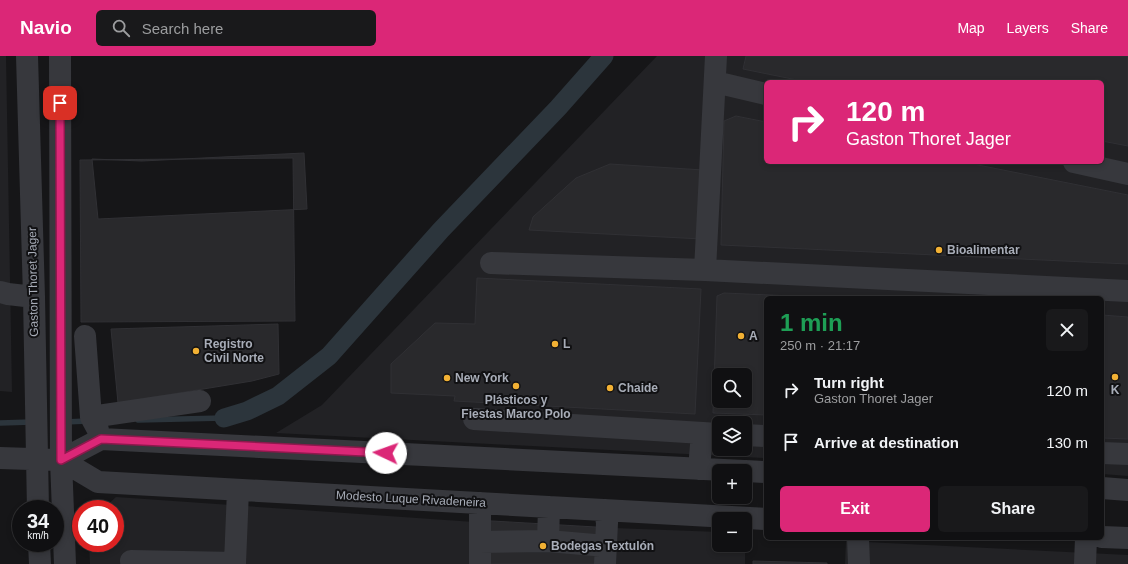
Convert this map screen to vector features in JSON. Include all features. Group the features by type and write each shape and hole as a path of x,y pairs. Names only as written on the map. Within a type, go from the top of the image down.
{"street":[{"name":"Gaston Thoret Jager","path":"27,56 34,297 38,500"},
{"path":"60,56 61,460 65,564"},
{"path":"705,270 716,56"},
{"path":"715,82 764,94"},
{"path":"1083,164 1128,174"},
{"path":"491,263 705,270 1128,291"},
{"path":"0,292 34,297"},
{"path":"85,336 92,417 101,439"},
{"path":"92,417 200,401"},
{"path":"474,419 710,433 699,469"},
{"path":"752,435 764,436"},
{"path":"0,458 61,460 101,439 712,470"},
{"path":"1104,453 1128,454"},
{"name":"Modesto Luque Rivadeneira","path":"61,460 98,482 764,518"},
{"path":"752,471 764,472"},
{"path":"1104,488 1128,490"},
{"path":"131,562 241,563 238,490"},
{"path":"480,503 480,564"},
{"path":"548,541 549,507"},
{"path":"480,542 548,541 606,555 607,523 605,510"},
{"path":"1104,537 1128,538"},
{"path":"858,540 859,564"},
{"path":"1085,564 1086,540"},
{"path":"39,552 40,564"}],"shaded area":[{"path":"0,56 6,56 12,392 0,391"},
{"path":"657,56 1128,56 1128,476 1104,474 1104,296 764,296 764,458 727,456 752,456 752,416 712,416 712,455 276,433 322,405"},
{"path":"116,497 474,522 473,564 90,564 89,552 124,552 124,500 113,500"},
{"path":"614,528 712,532 712,552 745,552 745,564 613,564"},
{"path":"846,541 1128,555 1128,564 845,564"}],"building":[{"path":"746,56 1128,56 1128,146 1104,141 1104,80 797,80 743,69"},
{"path":"736,116 764,122 764,164 973,164 1128,195 1128,264 721,245 724,121"},
{"path":"304,153 307,209 98,219 92,159 142,161"},
{"path":"293,158 295,321 81,322 80,160"},
{"path":"610,164 703,170 702,239 529,230 533,217 576,178"},
{"name":"L","path":"477,278 701,289 695,414 454,401 455,396 391,393 391,364 435,323 475,324"},
{"name":"A","path":"724,293 793,296 764,296 764,415 713,413 713,408 752,408 752,368 715,368 717,296"},
{"name":"K","path":"1104,315 1128,317 1128,439 1104,438"},
{"name":"Registro Civil Norte","path":"278,324 279,374 252,381 118,403 111,329"},
{"name":"Bodegas Textulón","path":"475,520 613,528 612,564 474,564"},
{"path":"753,561 827,563 827,564 753,564"}],"waterway":[{"path":"224,418 247,411 278,396 329,356 441,230 558,108 604,56"},
{"path":"138,420 224,418"},
{"path":"64,422 88,421"},
{"path":"0,423 32,422"}],"place":[{"name":"Bioalimentar","path":"939,250"},
{"name":"A","path":"741,336"},
{"name":"L","path":"555,344"},
{"name":"Registro Civil Norte","path":"196,351"},
{"name":"K","path":"1115,377"},
{"name":"New York","path":"447,378"},
{"name":"Plásticos y Fiestas Marco Polo","path":"516,386"},
{"name":"Chaide","path":"610,388"},
{"name":"Bodegas Textulón","path":"543,546"}],"route":[{"path":"60,103 61,460 101,439 386,453"}]}
